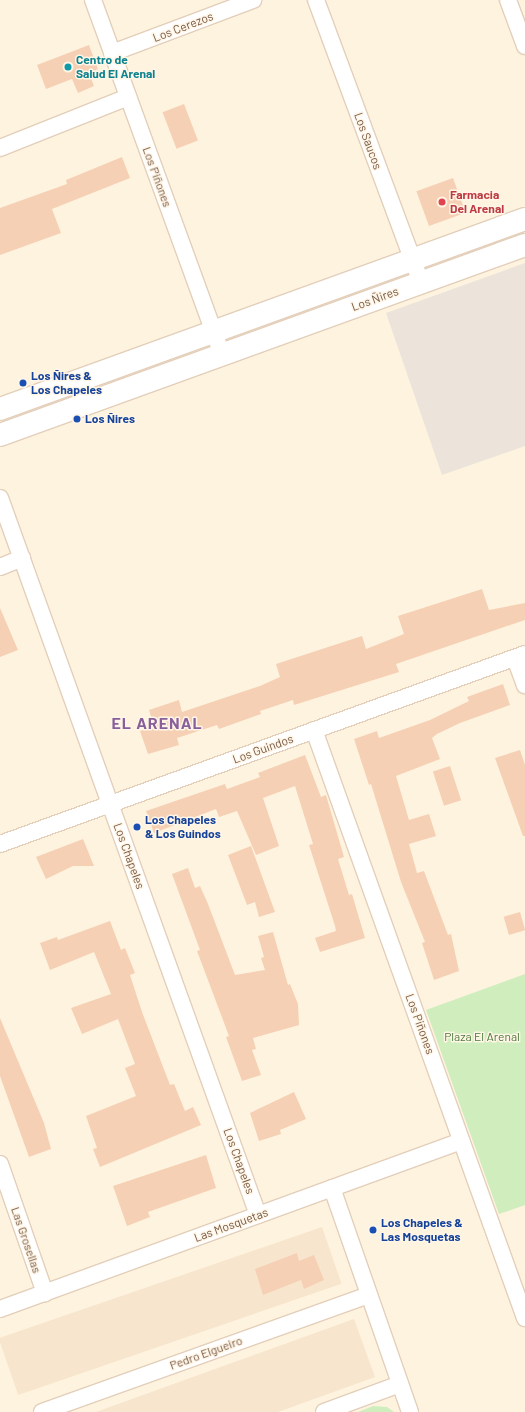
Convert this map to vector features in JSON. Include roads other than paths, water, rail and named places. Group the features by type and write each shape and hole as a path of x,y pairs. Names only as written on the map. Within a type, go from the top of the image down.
{"street":[{"name":"Los Piñones","path":"93,0 222,355"},
{"name":"Los Cerezos","path":"112,53 253,0"},
{"name":"Los Saucos","path":"316,0 421,282"},
{"path":"508,0 525,46"},
{"path":"0,148 128,97"},
{"name":"Los Ñires","path":"0,409 525,219"},
{"name":"Los Ñires","path":"0,435 525,245"},
{"name":"Los Chapeles","path":"0,498 258,1215"},
{"path":"0,566 22,558"},
{"path":"520,656 525,685"},
{"name":"Los Guindos","path":"0,844 520,656"},
{"name":"Los Piñones","path":"314,730 525,1318"},
{"name":"Las Mosquetas","path":"0,1309 461,1141"},
{"name":"Las Grosellas","path":"0,1164 45,1293"},
{"path":"332,1188 410,1412"},
{"name":"Pedro Elgueiro","path":"42,1412 369,1295"},
{"path":"324,1412 400,1384"}],"place":[{"name":"Centro de Salud El Arenal","path":"68,67"},
{"name":"Farmacia Del Arenal","path":"442,202"},
{"name":"Los Ñires & Los Chapeles","path":"23,383"},
{"name":"Los Ñires","path":"77,419"},
{"name":"Los Chapeles & Los Guindos","path":"137,827"},
{"name":"Los Chapeles & Las Mosquetas","path":"373,1230"}],"district":[{"name":"EL ARENAL","path":"157,723"}],"park label":[{"name":"Plaza El Arenal","path":"482,1037"}]}
